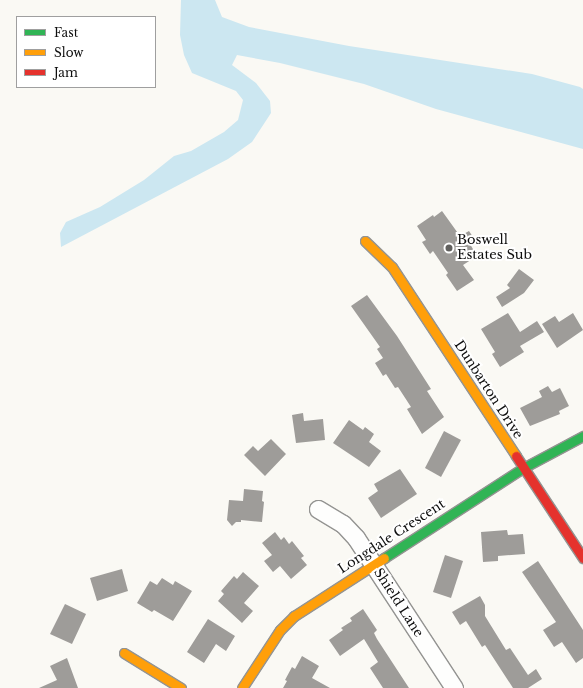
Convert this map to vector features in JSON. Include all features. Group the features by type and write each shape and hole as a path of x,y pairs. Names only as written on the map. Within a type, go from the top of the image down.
{"street":[{"name":"Dunbarton Drive","path":"365,241 392,267 583,558"},
{"name":"Longdale Crescent","path":"242,688 255,665 280,630 294,616 524,468 583,436"},
{"name":"Shield Lane","path":"318,509 343,524 356,538 454,688"},
{"path":"124,653 181,688"}],"water":[{"path":"181,0 215,0 222,17 249,27 349,46 532,74 580,87 583,89 583,149 436,109 364,84 280,63 237,55 232,65 256,83 270,101 271,113 252,142 228,159 61,247 60,233 66,222 100,207 144,180 174,156 191,151 224,132 238,120 243,100 236,91 192,73 184,55 180,35"}],"building":[{"name":"Boswell Estates Sub","path":"442,211 460,236 469,231 475,240 470,244 477,256 463,265 474,280 457,291 446,275 448,273 433,251 430,254 422,242 426,240 417,226 433,215 434,217"},
{"path":"519,269 534,280 524,293 502,307 496,297 510,288 507,285"},
{"path":"367,295 397,336 431,389 427,391 444,417 422,434 407,409 411,407 398,387 395,388 386,374 383,376 375,363 383,358 377,349 380,347 351,306"},
{"path":"508,313 520,332 537,321 544,332 520,346 524,352 500,367 492,354 495,352 481,329"},
{"path":"573,313 583,330 557,348 542,324 555,316 559,322"},
{"path":"548,386 552,392 560,388 569,406 559,411 560,414 530,426 520,408 542,397 539,391"},
{"path":"303,413 304,421 323,419 325,440 296,443 292,415"},
{"path":"349,420 363,430 365,427 374,434 369,442 381,451 369,467 333,443"},
{"path":"444,431 461,440 441,477 425,468"},
{"path":"271,439 286,454 265,476 244,455 253,446 258,451"},
{"path":"400,469 417,494 381,518 368,498 378,491 374,484"},
{"path":"244,489 263,491 262,501 264,502 262,522 241,520 241,522 236,522 232,526 227,520 229,500 243,501"},
{"path":"507,530 508,535 523,534 525,554 498,556 498,561 483,562 481,532"},
{"path":"275,532 281,540 284,537 289,544 292,541 304,556 301,558 307,565 291,579 280,566 273,572 264,561 272,555 262,543"},
{"path":"445,555 463,561 451,598 433,592"},
{"path":"538,561 583,630 583,658 576,663 562,642 554,647 543,630 556,622 522,572"},
{"path":"122,569 128,591 97,601 90,578"},
{"path":"243,572 259,586 244,603 253,611 242,623 218,601 224,594 221,591 234,576 237,579"},
{"path":"162,578 173,585 175,581 192,591 173,621 154,610 152,612 137,603 150,581 157,585"},
{"path":"480,596 485,605 485,616 506,650 510,648 528,675 536,669 542,679 528,688 513,688 485,645 482,647 466,621 460,625 452,612"},
{"path":"65,604 86,614 72,644 50,634"},
{"path":"363,609 377,630 374,633 377,639 409,688 383,688 370,668 378,662 364,639 340,656 329,640 343,630 341,628 352,621 350,618"},
{"path":"208,619 235,636 226,651 216,644 204,663 187,652"},
{"path":"302,656 319,666 312,678 330,688 283,688 287,681 285,680 292,667 295,669"},
{"path":"67,658 78,688 39,688 57,680 50,666"}],"traffic: fast":[{"path":"384,558 523,468 583,436"}],"traffic: slow":[{"path":"365,241 392,267 516,456"},
{"path":"242,688 280,630 294,616 384,558"},
{"path":"124,653 181,688"}],"traffic: jam":[{"path":"516,456 583,558"}],"place":[{"name":"Boswell Estates Sub","path":"449,248"}]}
